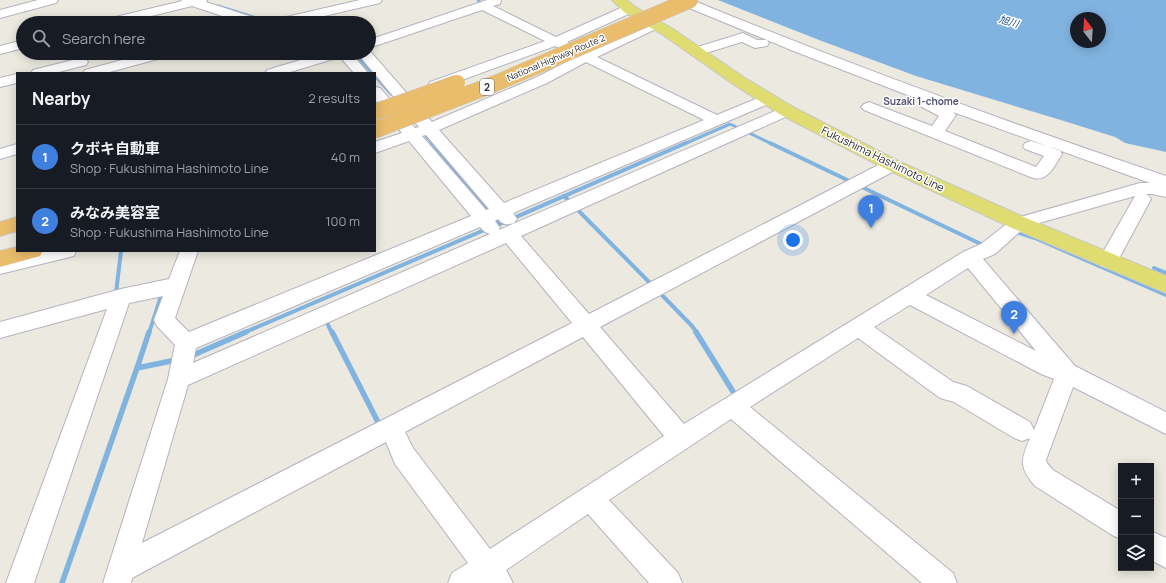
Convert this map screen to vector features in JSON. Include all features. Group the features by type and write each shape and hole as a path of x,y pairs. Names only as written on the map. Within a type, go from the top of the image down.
{"highway":[{"name":"National Highway Route 2","path":"376,120 502,72 559,44 667,0"},
{"name":"National Highway Route 2","path":"376,130 459,98 597,41 690,0"},
{"path":"376,141 439,118 544,74 560,66 597,41"},
{"path":"378,103 522,58 559,44"},
{"path":"0,229 16,224"},
{"path":"0,238 16,233"},
{"path":"0,248 16,243"},
{"path":"0,260 29,252"}],"main road":[{"name":"Fukushima Hashimoto Line","path":"622,2 787,111 1014,228 1108,261 1166,286"}],"street":[{"path":"0,14 26,3 52,0"},
{"path":"216,0 261,16"},
{"path":"310,16 375,0"},
{"path":"376,42 500,0"},
{"path":"681,0 797,48 889,83 1166,182"},
{"path":"378,103 403,97 559,44 622,2"},
{"path":"138,16 189,4 231,16"},
{"path":"484,6 585,57 719,119"},
{"path":"376,148 430,128 542,80 585,57 655,24"},
{"path":"696,52 743,37 755,44 763,42 797,48"},
{"path":"0,50 16,46"},
{"path":"94,72 138,60"},
{"path":"275,72 316,60"},
{"path":"350,60 360,72"},
{"path":"370,60 430,128 499,223"},
{"path":"42,72 82,63"},
{"path":"0,83 16,78"},
{"path":"889,83 896,89 948,115"},
{"path":"869,86 1054,154 1040,174 869,107"},
{"path":"179,379 323,315 499,223 719,119 768,99"},
{"path":"378,103 412,135 499,223 681,438"},
{"path":"186,343 499,223 573,205 787,111"},
{"path":"935,134 948,115"},
{"path":"0,154 16,149"},
{"path":"119,576 385,430 587,326 892,165"},
{"path":"385,430 404,456 481,576 590,498 681,438 970,257 988,249 1014,228 1140,189 1152,188 1166,191"},
{"path":"1108,261 1142,199"},
{"path":"0,224 16,218"},
{"path":"0,267 64,252"},
{"path":"186,343 164,320 189,252"},
{"path":"970,257 1067,374"},
{"path":"0,330 120,297 177,285"},
{"path":"909,295 1035,361 1049,368 1067,374 1166,424"},
{"path":"20,583 120,297"},
{"path":"858,327 948,391 959,393 1022,430"},
{"path":"119,576 179,379 186,343"},
{"path":"1067,374 1034,460 1036,470 1044,478 1118,524"},
{"path":"732,406 943,583"},
{"path":"590,498 668,583"},
{"path":"1154,546 1166,554"}],"water":[{"name":"旭川","path":"718,0 1166,0 1166,152 1125,143 1115,137 916,76"}],"waterway":[{"path":"218,6 250,16"},
{"path":"360,60 371,72"},
{"path":"376,77 391,94"},
{"path":"684,144 730,124 772,144"},
{"path":"426,136 433,144"},
{"path":"432,143 500,224"},
{"path":"564,196 686,143"},
{"path":"770,143 985,246"},
{"path":"500,224 564,196"},
{"path":"564,196 651,284"},
{"path":"243,333 489,228"},
{"path":"1013,231 1035,238 1166,295"},
{"path":"118,293 116,293 121,252"},
{"path":"1154,268 1166,273"},
{"path":"659,292 697,333"},
{"path":"149,333 162,293"},
{"path":"325,319 332,333"},
{"path":"137,368 149,332"},
{"path":"191,356 246,332"},
{"path":"332,332 381,428"},
{"path":"696,332 737,398"},
{"path":"137,368 176,360"},
{"path":"62,583 137,368"}],"place":[{"name":"クボキ自動車","path":"871,228"},
{"name":"みなみ美容室","path":"1014,334"}],"district":[{"name":"Suzaki 1-chome","path":"921,101"}]}
